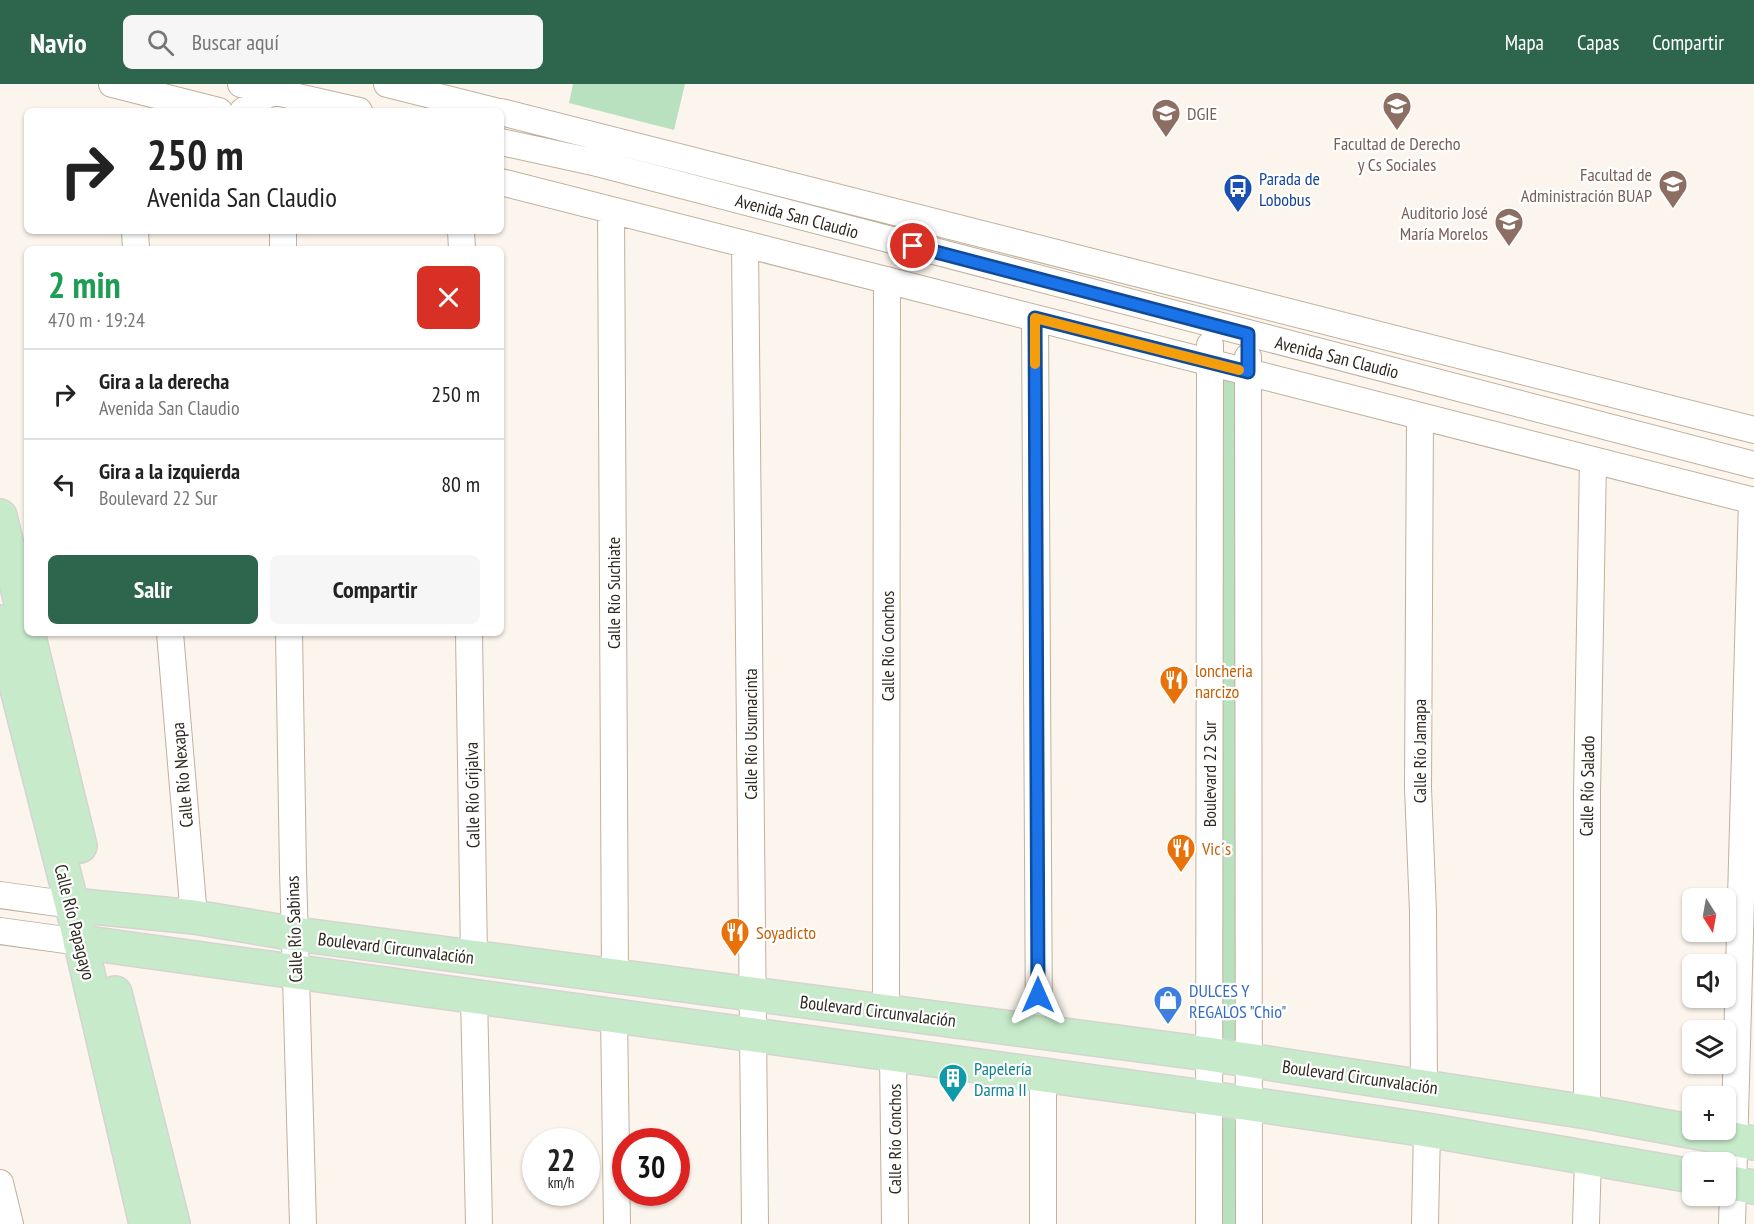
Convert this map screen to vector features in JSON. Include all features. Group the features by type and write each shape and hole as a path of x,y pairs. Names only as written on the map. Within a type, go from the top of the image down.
{"main road":[{"path":"0,516 24,616"},
{"name":"Calle Río Papagayo","path":"0,622 8,692 83,906"},
{"name":"Calle Río Papagayo","path":"29,636 92,943 173,1224"},
{"name":"Boulevard Circunvalación","path":"83,906 194,917 296,934 1208,1054 1587,1112 1744,1142"},
{"name":"Boulevard Circunvalación","path":"92,943 1210,1098 1427,1130 1682,1174"},
{"name":"Calle Río Papagayo","path":"92,943 146,1224"}],"street":[{"path":"241,84 345,108"},
{"path":"387,84 483,108"},
{"path":"247,108 271,92"},
{"path":"120,94 202,108"},
{"name":"Avenida San Claudio","path":"504,113 1754,430"},
{"name":"Avenida San Claudio","path":"504,143 593,162 1754,465"},
{"name":"Avenida San Claudio","path":"504,184 887,280 1035,330 1210,362 1753,500"},
{"name":"Calle Río Suchiate","path":"611,210 615,976"},
{"name":"Calle Río Usumacinta","path":"746,245 755,1224"},
{"name":"Calle Río Conchos","path":"886,1012 887,280"},
{"name":"Boulevard 22 Sur","path":"1209,1224 1210,324"},
{"path":"1035,330 1039,1032"},
{"path":"1248,334 1249,1224"},
{"path":"1592,423 1636,400"},
{"name":"Calle Río Jamapa","path":"1420,416 1418,788 1423,912 1424,1086"},
{"name":"Calle Río Salado","path":"1587,1112 1587,793 1593,460"},
{"path":"1732,1224 1744,1142 1753,500"},
{"path":"1209,547 1248,548"},
{"name":"Calle Río Nexapa","path":"170,636 194,917"},
{"name":"Calle Río Sabinas","path":"289,636 303,1224"},
{"name":"Calle Río Grijalva","path":"469,636 474,958"},
{"name":"Boulevard Circunvalación","path":"0,895 83,906"},
{"name":"Boulevard Circunvalación","path":"0,931 92,943"},
{"path":"474,996 479,1224"},
{"path":"614,1015 617,1224"},
{"name":"Calle Río Conchos","path":"893,1054 895,1224"},
{"path":"1043,1075 1043,1224"},
{"path":"1425,1224 1427,1130"},
{"path":"1586,1224 1588,1158"},
{"path":"0,1183 10,1224"}],"green space":[{"path":"573,84 685,84 674,130 569,103"},
{"path":"1210,362 1248,372 1247,1068 1209,1062"},
{"path":"1208,1096 1247,1102 1248,1224 1208,1224"}],"slow traffic":[{"path":"1035,364 1035,318 1239,370"}],"place":[{"name":"Facultad de Derecho y Cs Sociales","path":"1397,132"},
{"name":"DGIE","path":"1166,138"},
{"name":"Facultad de Administración BUAP","path":"1673,210"},
{"name":"Parada de Lobobus","path":"1238,214"},
{"name":"Auditorio José María Morelos","path":"1509,248"},
{"name":"loncheria narcizo","path":"1174,706"},
{"name":"Vic´s","path":"1181,874"},
{"name":"Soyadicto","path":"735,958"},
{"name":"DULCES Y REGALOS \"Chio\"","path":"1168,1026"},
{"name":"Papelería Darma II","path":"953,1104"}],"route":[{"path":"913,246 1248,334 1248,372 1035,318 1038,995"}]}
